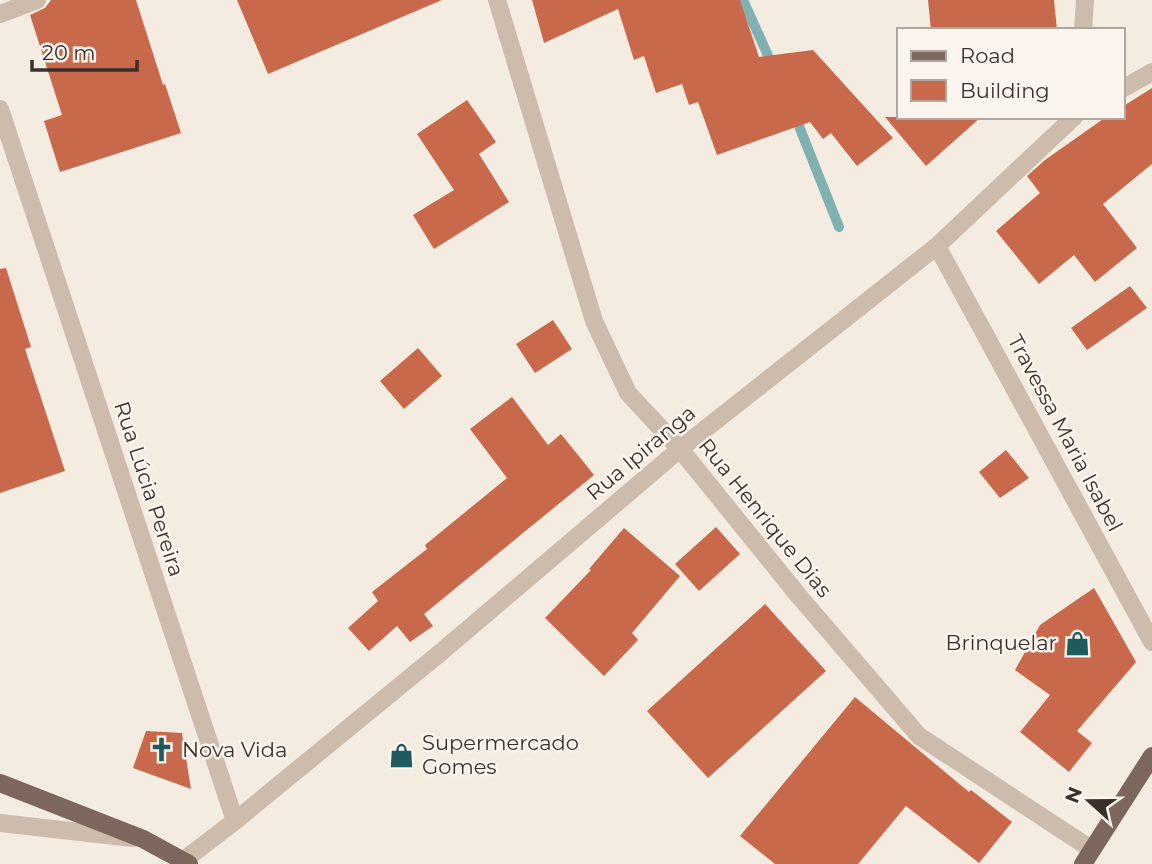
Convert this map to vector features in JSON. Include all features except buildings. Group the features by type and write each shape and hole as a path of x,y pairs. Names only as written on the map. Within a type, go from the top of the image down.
{"main road":[{"path":"1087,857 1152,757"},
{"path":"0,783 143,839 186,862"}],"street":[{"path":"0,14 37,0"},
{"name":"Rua Henrique Dias","path":"497,0 594,321 628,393 680,449 798,595 919,736 1087,857"},
{"path":"1083,28 1085,0"},
{"path":"1124,88 1152,72"},
{"name":"Rua Lúcia Pereira","path":"0,109 235,821"},
{"name":"Rua Ipiranga","path":"235,821 451,644 680,449 937,246 1072,119"},
{"name":"Travessa Maria Isabel","path":"937,246 1152,642"},
{"path":"186,862 235,821"},
{"path":"0,823 143,839"}],"waterway":[{"path":"743,0 774,69"},
{"path":"795,116 839,227"}],"place":[{"name":"Brinquelar","path":"1077,643"},
{"name":"Nova Vida","path":"162,750"},
{"name":"Supermercado Gomes","path":"402,755"}]}
